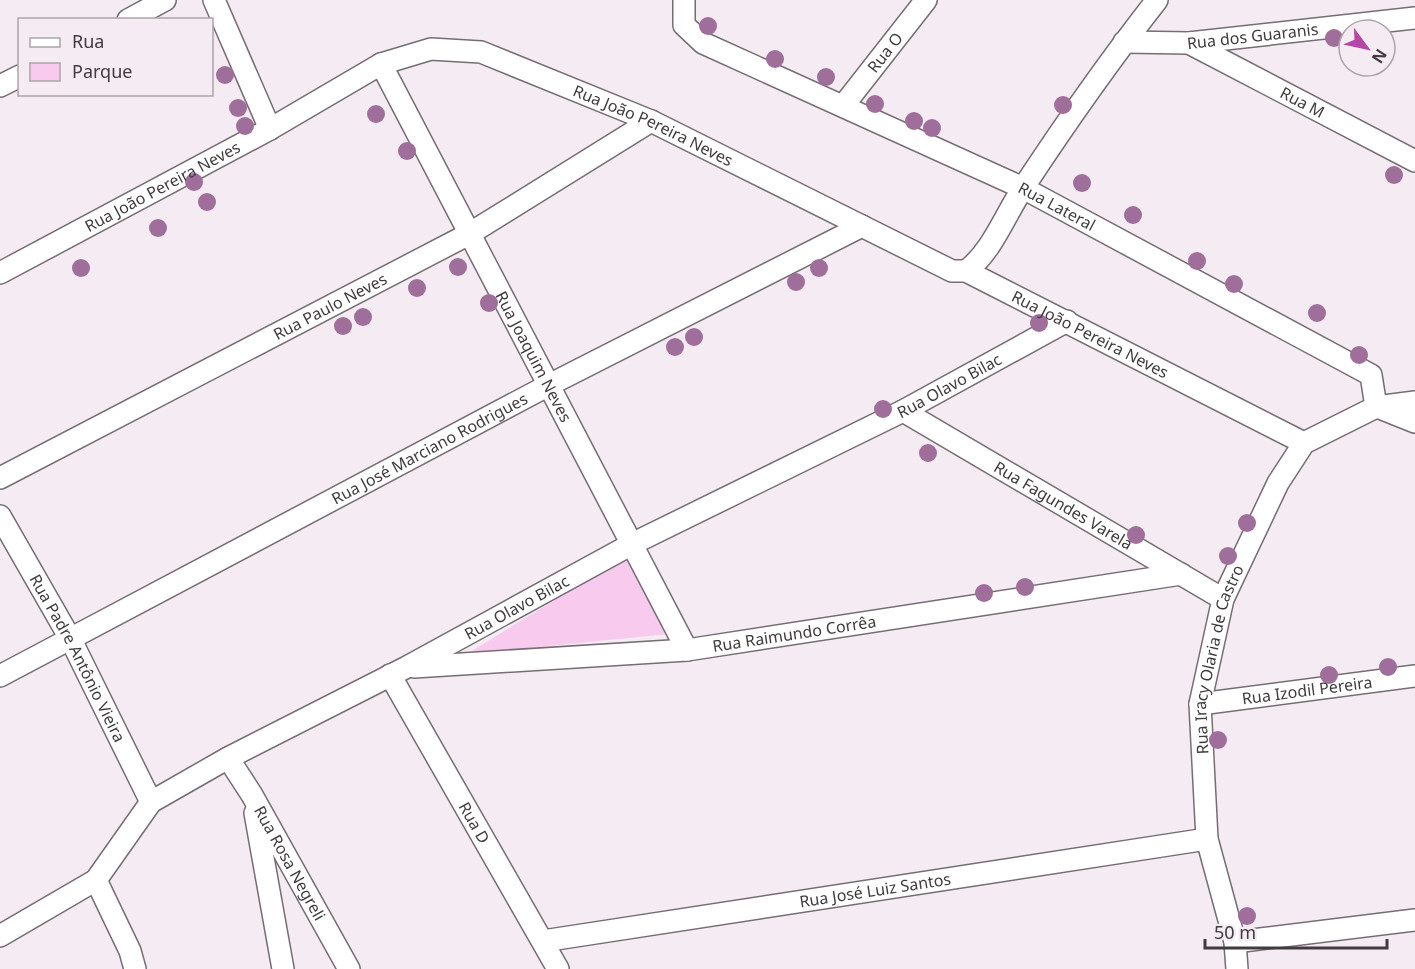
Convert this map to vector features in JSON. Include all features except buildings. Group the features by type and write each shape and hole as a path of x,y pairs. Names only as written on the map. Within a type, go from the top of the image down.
{"street":[{"path":"132,18 165,0"},
{"path":"214,0 270,129"},
{"name":"Rua Lateral","path":"684,0 684,25 703,43 1023,188 1371,375 1376,407"},
{"name":"Rua O","path":"843,106 926,0"},
{"path":"966,271 978,262 1023,188 1124,42 1157,0"},
{"name":"Rua dos Guaranis","path":"1124,42 1190,43 1415,18"},
{"name":"Rua M","path":"1190,43 1415,161"},
{"name":"Rua João Pereira Neves","path":"0,273 270,129 381,64 431,49 481,52 651,121 952,271 966,271 1304,442"},
{"name":"Rua Joaquim Neves","path":"381,64 687,650"},
{"path":"0,86 18,77"},
{"name":"Rua Paulo Neves","path":"0,478 469,234 651,121"},
{"name":"Rua José Marciano Rodrigues","path":"0,676 549,386 862,226"},
{"name":"Rua Olavo Bilac","path":"0,936 96,880 151,802 228,758 398,671 632,544 903,411 1067,321"},
{"path":"1304,442 1376,407 1415,402"},
{"path":"1376,407 1415,422"},
{"name":"Rua Fagundes Varela","path":"903,411 1223,599"},
{"name":"Rua Iracy Olaria de Castro","path":"1237,969 1235,942 1207,839 1200,704 1223,599 1278,483 1304,442"},
{"name":"Rua Padre Antônio Vieira","path":"0,516 71,640 151,802"},
{"name":"Rua Raimundo Corrêa","path":"398,671 687,650 1181,574"},
{"name":"Rua D","path":"398,671 558,969"},
{"name":"Rua Izodil Pereira","path":"1200,704 1415,676"},
{"name":"Rua Rosa Negreli","path":"228,758 252,795 349,969"},
{"path":"252,795 283,969"},
{"name":"Rua José Luiz Santos","path":"543,941 1207,839"},
{"path":"96,880 130,951 135,969"},
{"path":"1235,942 1415,920"}],"green space":[{"path":"630,554 669,634 467,654"}]}
